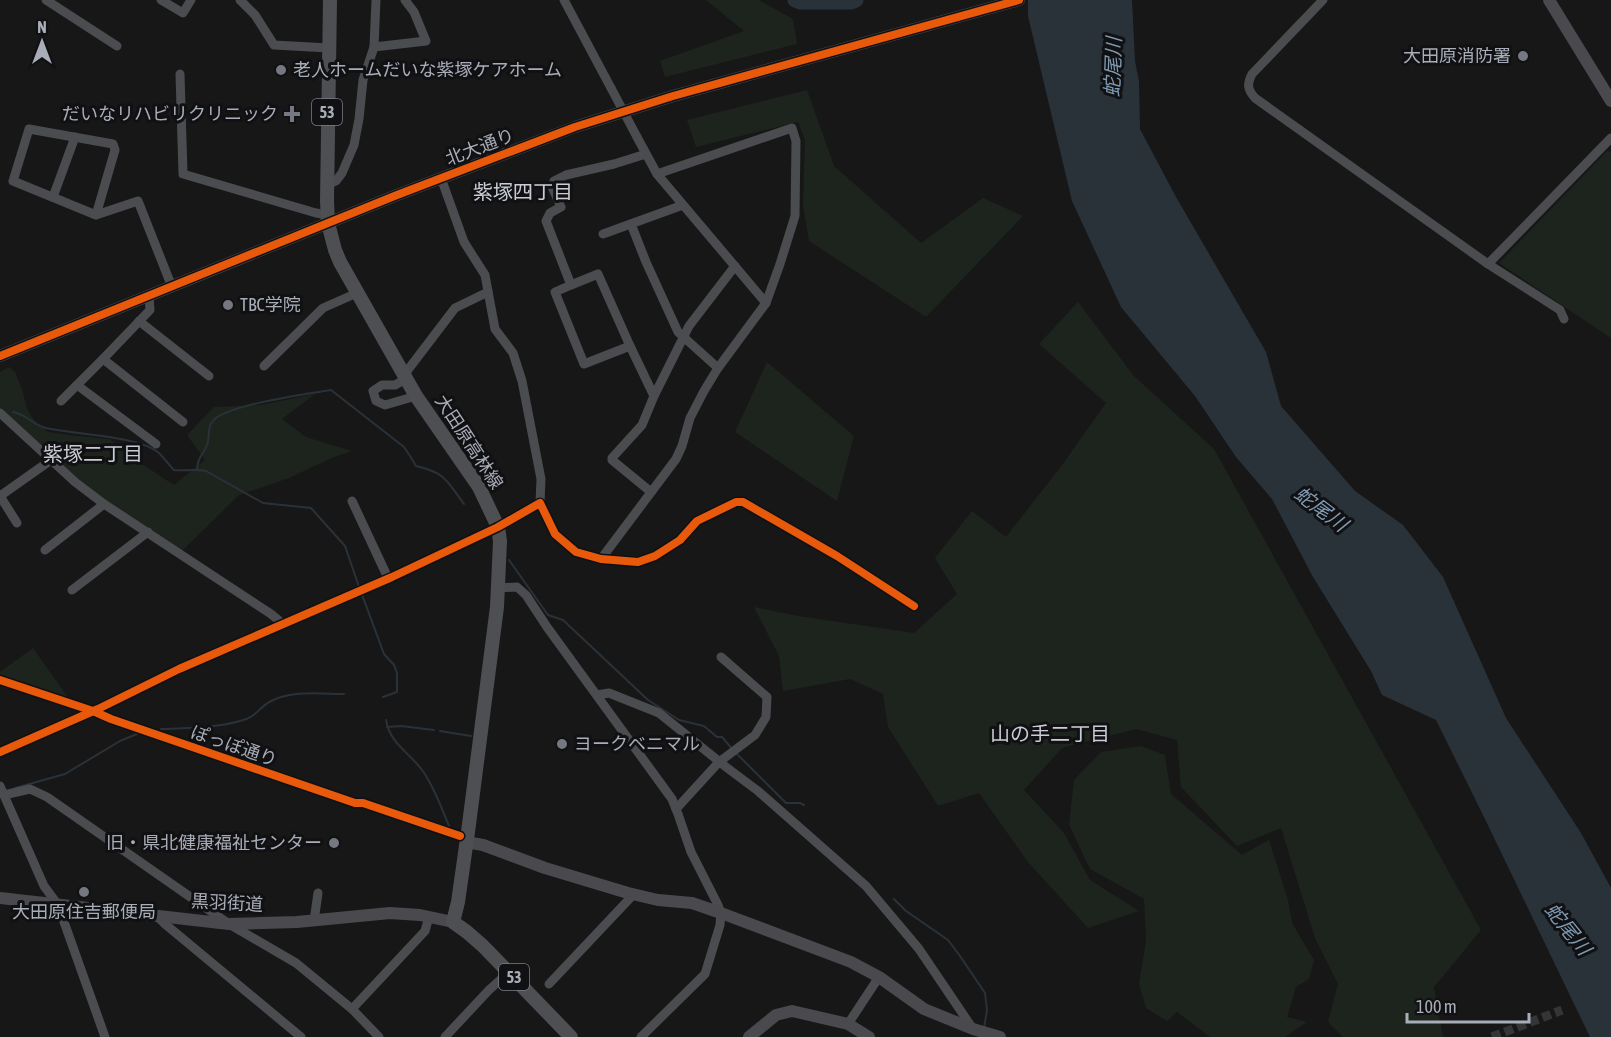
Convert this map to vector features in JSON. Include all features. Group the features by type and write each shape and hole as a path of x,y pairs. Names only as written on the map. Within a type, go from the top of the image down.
{"main road":[{"name":"大田原高林線","path":"330,0 328,219 338,256 416,396 479,487 498,527 500,540 497,607 458,902 453,922"},
{"name":"53","path":"453,922 483,946 571,1037"}],"street":[{"path":"46,0 117,46"},
{"path":"161,0 183,14 191,0"},
{"path":"240,0 255,15 274,45 329,48"},
{"path":"327,185 336,181 342,173 354,145 363,80 374,47 376,0"},
{"path":"374,47 426,41 414,12 405,0"},
{"path":"564,0 657,174 766,303"},
{"name":"北大通り","path":"0,356 172,287 328,219 575,127 673,96 1019,0"},
{"path":"1323,0 1252,74 1248,82 1249,91 1255,98 1488,264 1560,310 1564,319"},
{"path":"1549,0 1611,101"},
{"path":"180,74 183,174 316,213 328,219"},
{"path":"601,560 676,459 690,418 704,391 718,368 766,303 795,216 796,141 792,128 657,174"},
{"path":"96,215 115,150 113,144 29,129 13,181 96,215 138,201 172,287"},
{"path":"53,197 75,137"},
{"path":"1488,264 1611,138"},
{"path":"571,285 546,220 550,213 561,207 552,187 554,181 566,175 646,154"},
{"path":"441,178 464,242 485,275 495,329 513,353 522,381 541,479 540,503 555,534 576,552 601,560 638,562 655,556 680,540 697,521 736,502 743,502 837,556 914,606"},
{"path":"603,234 682,205"},
{"path":"631,224 678,332 718,368"},
{"path":"651,492 612,458 642,425 689,326 735,266"},
{"path":"630,346 584,364 555,292 598,274 654,396"},
{"path":"264,366 323,308 357,292"},
{"path":"416,396 385,405 376,401 373,392 382,385 395,385 405,377 455,308 488,292"},
{"path":"61,401 150,310 149,296"},
{"path":"139,321 209,376"},
{"path":"103,359 183,422"},
{"path":"77,385 156,444"},
{"path":"0,413 75,483 283,624"},
{"path":"17,523 0,496 51,460"},
{"path":"352,501 388,578"},
{"path":"0,752 98,709 179,669 388,578 498,527 540,503"},
{"path":"45,550 104,504"},
{"path":"72,590 148,532"},
{"path":"498,588 517,587 526,595 672,799 691,852 718,904 721,914 720,925 705,974 640,1037"},
{"path":"676,808 719,762 755,735 766,717 767,697 721,657"},
{"path":"597,695 609,693 659,713 758,791 866,886 920,949 973,1029"},
{"path":"105,1037 58,905 44,886 2,790 30,789 47,797 229,924 296,963 352,1009 379,1037"},
{"path":"466,842 483,845 545,868 634,894 658,900 692,903 851,962 924,1009 973,1029 1000,1037"},
{"path":"314,921 318,893"},
{"path":"549,984 634,894"},
{"name":"黒羽街道","path":"0,898 229,924 314,921 380,913 403,913 453,922"},
{"path":"158,917 301,1037"},
{"path":"352,1009 425,931 429,917"},
{"path":"445,1037 509,972"},
{"path":"848,1024 879,978"},
{"path":"749,1037 776,1015 792,1011 848,1024 869,1037"}],"shaded area":[{"path":"706,0 759,0 793,19 797,44 665,77 660,61 744,31"},
{"path":"807,90 834,166 921,243 983,198 1023,216 926,317 809,241 803,205 805,140 798,122 696,147 687,120"},
{"path":"1607,151 1611,152 1611,338 1499,263"},
{"path":"1078,302 1134,376 1214,449 1481,930 1434,987 1443,1037 1343,1037 1328,1022 1338,984 1315,938 1281,828 1237,846 1181,787 1177,740 1136,729 1062,748 1024,790 1064,833 1090,880 1139,911 1088,928 1028,862 979,793 938,806 888,727 883,694 850,679 783,691 779,656 754,607 798,616 914,633 957,594 935,558 972,511 1006,537 1062,465 1106,403 1039,344"},
{"path":"767,362 854,436 837,501 735,432"},
{"path":"9,367 15,372 27,409 34,420 48,432 110,439 128,455 174,485 205,460 187,435 214,407 261,405 315,394 282,419 306,437 352,451 289,478 239,495 182,551 105,502 76,479 0,409 0,372"},
{"path":"33,648 69,699 0,675 0,672"},
{"path":"1141,746 1165,755 1171,794 1242,855 1269,840 1288,900 1292,923 1314,960 1309,979 1296,987 1287,1017 1307,1022 1285,1037 1210,1037 1177,1012 1167,1021 1146,1008 1139,984 1146,941 1144,899 1090,869 1069,825 1074,780 1101,752"}],"water":[{"name":"蛇尾川","path":"1028,0 1132,0 1135,61 1139,82 1140,129 1176,197 1266,352 1281,406 1355,491 1403,525 1443,577 1506,718 1581,833 1611,888 1611,1037 1590,1037 1436,720 1382,695 1371,671 1313,577 1272,499 1236,457 1195,396 1121,307 1072,201 1028,16"}],"waterway":[{"path":"795,0 800,2 851,2 856,0"},
{"path":"197,469 198,461 208,442 210,425 219,416 248,405 331,390 404,447 416,466 440,475 449,483 464,504"},
{"path":"13,412 46,428 122,439 150,447 159,453 174,470 206,471 263,503 311,508 345,546 359,587"},
{"path":"509,560 548,615 563,620 648,700 679,720 704,726 717,737 722,737 733,750"},
{"path":"361,592 384,654 394,665 397,673 397,692 383,697"},
{"path":"161,729 211,726 240,721 254,715 271,701 288,695 344,694"},
{"path":"386,720 391,735 426,776 449,826"},
{"path":"387,727 401,726 434,730"},
{"path":"440,731 471,736"},
{"path":"15,788 65,774 120,741 137,734"},
{"path":"737,754 786,803 804,805"},
{"path":"894,899 906,911 948,940 960,956 985,993 987,1010 984,1028"}],"tunnel":[{"path":"1492,1037 1562,1010"}],"cycle path":[{"path":"0,356 397,195 575,127 673,96 1019,0"},
{"path":"0,752 98,709 179,669 392,577 498,527 540,503 555,534 576,552 601,559 638,562 655,556 680,540 697,521 736,502 743,502 837,556 914,606"},
{"name":"ぽっぽ通り","path":"0,680 355,803 363,803 460,836"}],"place":[{"name":"大田原消防署","path":"1523,56"},
{"name":"老人ホームだいな紫塚ケアホーム","path":"281,70"},
{"name":"だいなリハビリクリニック","path":"292,114"},
{"name":"TBC学院","path":"228,305"},
{"name":"ヨークベニマル","path":"562,744"},
{"name":"旧・県北健康福祉センター","path":"334,843"},
{"name":"大田原住吉郵便局","path":"84,892"}],"district":[{"name":"紫塚四丁目","path":"523,192"},
{"name":"紫塚二丁目","path":"93,454"},
{"name":"山の手二丁目","path":"1050,734"}]}
